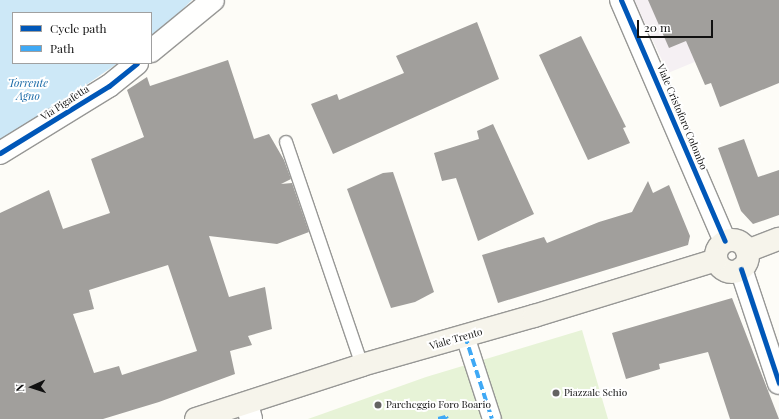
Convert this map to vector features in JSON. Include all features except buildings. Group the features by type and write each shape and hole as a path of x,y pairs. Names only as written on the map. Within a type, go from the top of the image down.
{"main road":[{"path":"744,260 736,240 720,250 726,271 779,239"},
{"name":"Viale Trento","path":"196,419 249,411 362,365 465,336 720,250"}],"street":[{"path":"152,50 213,0"},
{"name":"Viale Cristoforo Colombo","path":"621,0 720,250"},
{"name":"Via Pigafetta","path":"0,153 109,86 136,64"},
{"path":"744,260 779,383"},
{"path":"465,336 492,419"}],"lane":[{"path":"286,142 362,365"}],"shaded area":[{"path":"634,0 779,0 779,27 668,73"}],"green space":[{"path":"582,330 608,419 308,419 426,377"}],"water":[{"name":"Torrente Agno","path":"0,0 192,0 152,39 152,12 12,12 12,64 117,64 0,144"}],"marked path":[{"path":"465,336 492,419"},
{"path":"438,419 446,417 447,419"}],"cycle path":[{"path":"621,0 725,241"},
{"path":"0,153 109,86 136,64"},
{"path":"741,269 779,383"}],"place":[{"name":"Piazzale Schio","path":"556,393"},
{"name":"Parcheggio Foro Boario","path":"378,405"}]}
